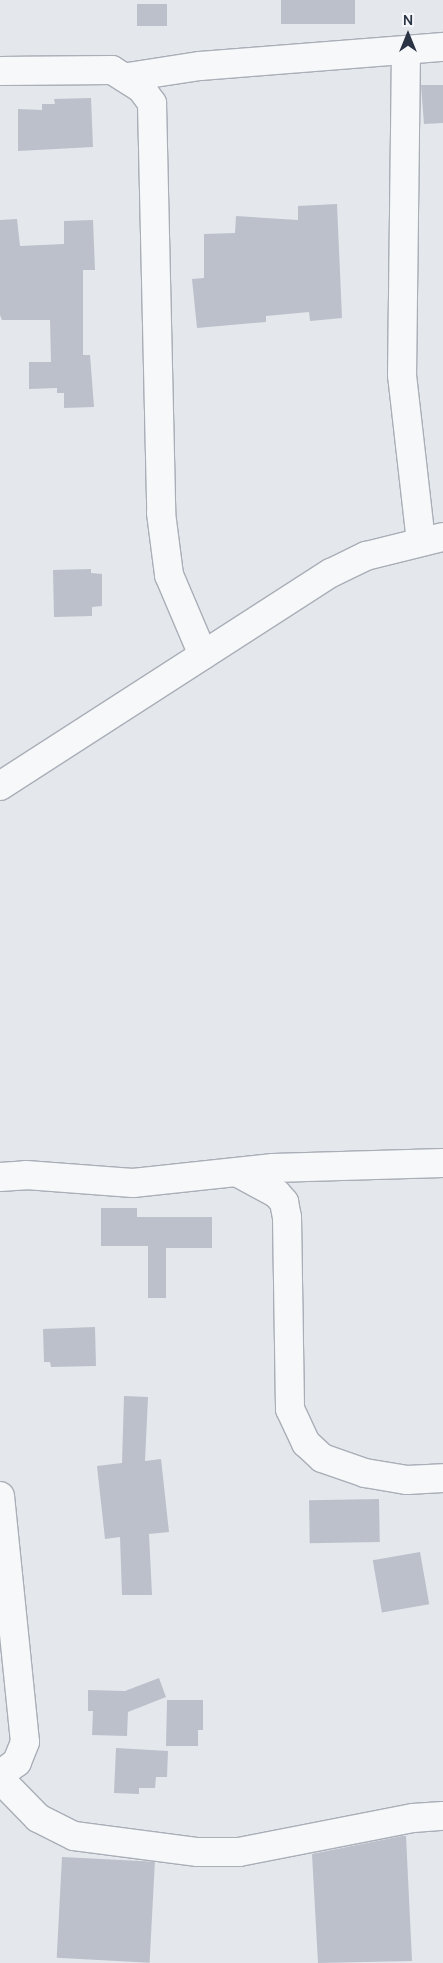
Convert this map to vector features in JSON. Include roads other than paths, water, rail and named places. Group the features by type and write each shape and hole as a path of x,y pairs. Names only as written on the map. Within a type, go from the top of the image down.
{"street":[{"path":"128,77 200,66 443,47"},
{"path":"0,786 331,574 366,556 432,539 402,375 406,50"},
{"path":"0,72 112,70 128,77 141,88 152,103 161,513 169,575 203,655"},
{"path":"0,1177 26,1175 133,1183 240,1174 273,1168 443,1163"},
{"path":"240,1174 277,1194 284,1202 287,1217 290,1409 306,1443 322,1458 365,1473 407,1480 443,1478"},
{"path":"0,1496 25,1742 17,1762 0,1775"},
{"path":"0,1779 38,1818 74,1836 198,1852 239,1852 424,1816 443,1816"}]}
